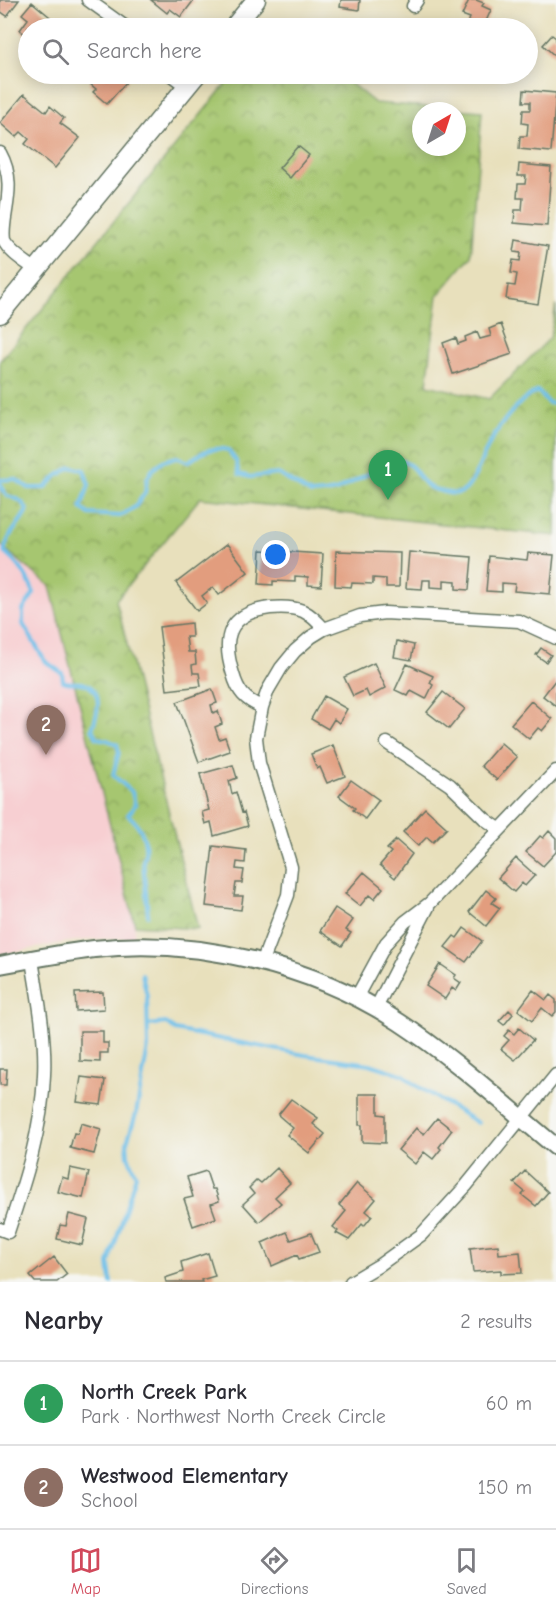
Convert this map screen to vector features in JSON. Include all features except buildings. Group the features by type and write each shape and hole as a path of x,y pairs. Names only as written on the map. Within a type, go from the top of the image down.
{"main road":[{"path":"241,18 256,0"},
{"path":"0,314 186,84"}],"street":[{"path":"88,0 111,18"},
{"path":"0,153 8,174 2,233 9,248 36,270"},
{"path":"262,707 249,702 241,695 231,670 226,649 227,640 235,622 245,614 257,610 278,608 302,611 310,615 324,629"},
{"path":"262,963 288,895 291,867 259,764 256,738 268,690 281,668 303,644 324,629 360,616 385,613 519,621 556,638"},
{"path":"387,743 450,785 485,819 499,829"},
{"path":"356,998 386,943 405,922 429,903 556,771"},
{"path":"376,1008 429,903"},
{"path":"0,965 96,949 165,947 213,952 303,975 376,1008 420,1036 556,1147"},
{"path":"0,1229 8,1232 22,1192 43,1100 44,1056 32,960"},
{"path":"351,1282 421,1235 466,1186 556,1075"}],"shaded area":[{"path":"0,545 50,586 135,925 134,938 67,942 0,955"}],"green space":[{"path":"226,84 351,84 375,103 412,106 412,156 466,156 466,110 482,111 471,256 438,295 427,385 489,399 550,338 556,305 556,536 200,498 116,600 198,929 135,925 50,586 0,545 0,361"}],"waterway":[{"path":"0,480 15,479 29,488 45,488 71,467 84,470 89,485 81,508 89,514 120,516 135,507 145,493 147,479 152,470 163,461 177,457 188,462 202,453 217,449 228,450 236,461 239,474 250,477 278,474 311,494 336,491 396,459 415,470 424,483 430,487 454,494 462,492 472,482 494,435 522,401 538,391 548,403 556,404"},
{"path":"0,480 1,487 7,496 19,500 27,510 11,535 4,552 22,570 34,593 23,610 23,624 45,661 62,673 63,681 82,683 94,690 98,709 92,729 97,738 117,744 119,752 113,775 132,792 135,805 128,815 137,824 145,842 143,861 148,915"},
{"path":"111,1282 109,1263 136,1175 128,1156 127,1142 136,1114 148,1047 147,996 142,974"},
{"path":"148,1025 166,1023 175,1030 305,1055 370,1064 404,1075 414,1084 478,1123"}],"place":[{"name":"North Creek Park","path":"388,500"},
{"name":"Westwood Elementary","path":"46,755"}]}
